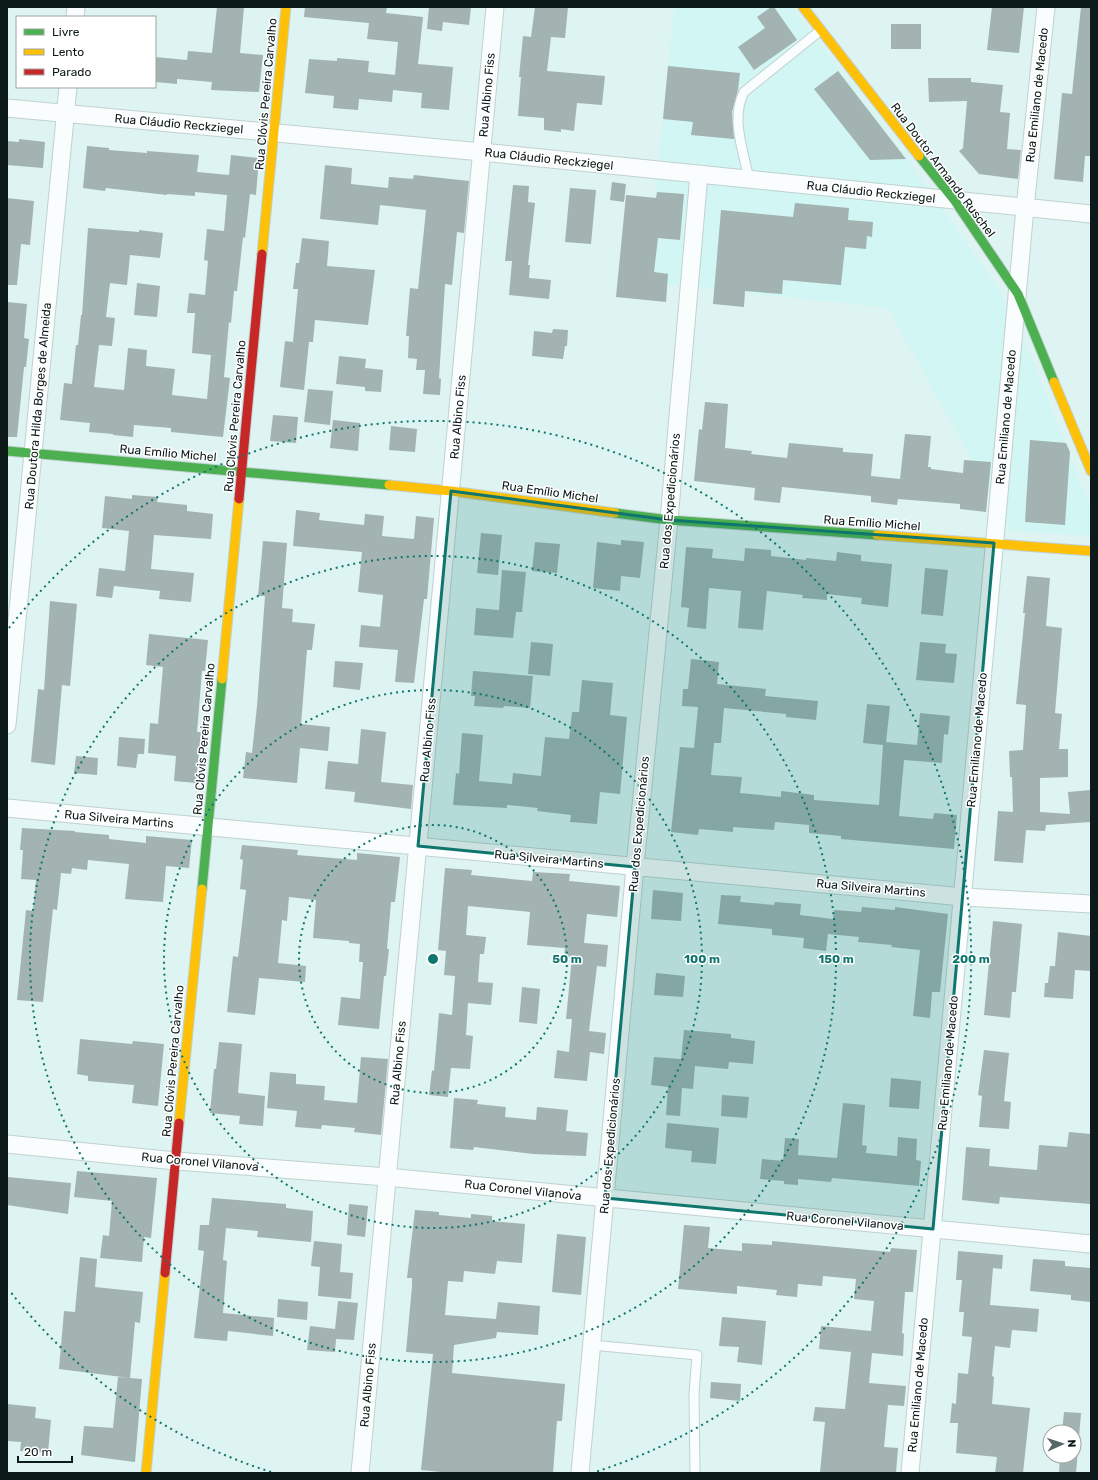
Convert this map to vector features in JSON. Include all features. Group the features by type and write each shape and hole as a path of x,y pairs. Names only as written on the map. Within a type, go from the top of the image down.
{"street":[{"name":"Rua Clóvis Pereira Carvalho","path":"146,1473 286,7"},
{"name":"Rua Albino Fiss","path":"360,1473 496,7"},
{"name":"Rua Doutor Armando Ruschel","path":"803,7 954,201 1018,294 1091,471"},
{"name":"Rua Emiliano de Macedo","path":"910,1473 1025,208 1046,7"},
{"name":"Rua Doutora Hilda Borges de Almeida","path":"7,725 68,88"},
{"name":"Rua Cláudio Reckziegel","path":"7,108 482,152 1091,214"},
{"name":"Rua dos Expedicionários","path":"580,1473 635,866 669,520 699,174"},
{"name":"Rua Emílio Michel","path":"7,451 451,491 669,520 1091,551"},
{"name":"Rua Silveira Martins","path":"7,808 963,897 1091,904"},
{"name":"Rua Coronel Vilanova","path":"7,1144 176,1161 388,1177 1091,1244"}],"lane":[{"path":"749,180 737,119 739,102 744,92 821,30"},
{"path":"592,1344 697,1355 694,1394 695,1473"}],"highlighted area":[{"path":"451,491 669,520 994,543 933,1229 605,1198 635,867 418,846"}],"shaded area":[{"path":"672,7 792,7 908,160 998,288 1036,368 1091,509 1091,536 1011,531 888,308 646,282 674,10"}],"building":[{"path":"217,7 244,7 240,53 263,55 259,92 211,90 212,82 177,79 177,84 156,82 156,57 187,60 188,51 212,53"},
{"path":"305,7 387,7 386,13 423,17 418,64 453,67 449,110 421,108 422,93 393,90 392,102 359,99 358,110 333,108 334,96 305,93 309,59 337,61 337,58 369,61 368,72 395,75 398,42 367,39 369,23 304,17"},
{"path":"429,7 471,7 469,25 443,22 442,31 427,29"},
{"path":"535,7 568,7 565,38 551,37 547,71 605,76 602,105 577,103 574,131 561,129 561,132 544,130 544,118 518,116 521,77 519,77 523,36 531,37"},
{"path":"771,7 774,7 797,40 754,70 738,47 765,28 757,17"},
{"path":"992,7 1024,7 1019,53 987,50"},
{"path":"1081,7 1091,7 1091,156 1085,156 1083,182 1054,179 1062,93 1072,94"},
{"path":"891,24 921,24 921,49 891,49"},
{"path":"668,66 740,73 738,90 732,112 734,139 691,135 693,122 663,119"},
{"path":"838,71 906,159 870,160 814,89"},
{"path":"928,78 971,78 971,82 1003,85 1000,112 1010,113 1007,149 1021,150 1018,179 979,174 959,151 963,148 967,101 929,102"},
{"path":"19,139 45,142 43,168 7,165 7,141 19,142"},
{"path":"87,146 109,148 109,150 199,155 197,172 229,175 231,155 259,158 256,195 250,194 245,238 243,237 237,291 234,291 231,323 229,322 224,377 230,378 223,437 171,432 171,428 134,425 133,437 113,435 89,432 90,423 60,420 64,383 72,384 76,345 78,345 82,315 88,228 139,232 139,230 163,233 160,258 130,255 127,285 110,283 106,317 115,318 112,346 99,345 94,387 124,390 128,348 147,350 146,366 175,369 172,395 207,399 211,355 192,353 195,313 187,313 189,293 205,295 208,261 204,260 207,229 224,231 227,195 195,192 195,196 167,195 106,188 105,191 83,188"},
{"path":"325,165 352,168 351,184 388,188 389,177 413,179 414,175 469,181 464,233 457,232 452,285 445,284 439,378 441,379 440,395 423,394 425,370 416,370 417,359 408,358 409,336 406,336 410,288 418,289 426,210 380,205 378,225 320,219"},
{"path":"612,182 626,184 624,202 610,200"},
{"path":"513,185 529,186 528,202 535,203 528,265 530,265 529,278 551,280 549,299 509,295 512,261 505,261"},
{"path":"570,188 596,190 591,244 565,242"},
{"path":"657,192 684,194 680,240 658,238 654,272 668,274 666,302 616,297 626,195 656,198"},
{"path":"7,198 34,201 30,245 21,244 17,285 7,285"},
{"path":"795,203 849,208 848,220 873,222 872,237 867,236 866,249 845,247 841,285 783,280 782,294 745,291 744,307 713,304 721,210 793,217"},
{"path":"302,238 329,241 327,266 375,270 368,325 315,320 313,342 309,342 304,390 280,387 285,341 293,342 298,289 293,289 296,263 299,263"},
{"path":"137,283 160,286 157,317 134,315"},
{"path":"7,302 27,304 24,338 29,339 26,367 24,367 17,437 7,437"},
{"path":"553,329 568,330 567,346 565,346 563,359 532,356 534,331 552,333"},
{"path":"339,356 366,359 365,368 383,370 381,392 365,391 365,387 336,384"},
{"path":"308,389 333,391 330,425 304,422"},
{"path":"705,402 728,404 725,448 752,451 751,454 787,458 789,443 843,448 843,452 873,454 871,476 900,479 905,434 931,436 928,467 931,467 931,469 963,473 964,460 991,462 986,512 960,509 960,504 898,499 897,505 871,502 871,496 782,487 780,503 754,500 755,488 694,481 699,429 702,430"},
{"path":"273,415 298,417 296,443 270,441"},
{"path":"333,420 360,423 358,451 330,448"},
{"path":"391,426 417,429 415,452 389,450"},
{"path":"1030,440 1066,443 1070,452 1065,525 1025,522"},
{"path":"132,495 158,497 157,502 187,505 187,511 213,514 211,539 154,535 151,569 194,573 191,602 159,599 160,591 114,586 112,598 96,596 99,568 125,571 129,531 102,528 105,496 132,499"},
{"path":"296,510 320,513 319,520 364,525 365,514 384,516 382,536 414,539 416,516 434,518 427,599 424,599 414,683 395,682 398,650 359,647 361,625 380,627 383,595 358,592 362,552 293,546"},
{"path":"481,533 502,535 498,575 477,573"},
{"path":"621,540 644,542 640,578 621,576 620,591 593,588 597,542 621,545"},
{"path":"263,541 287,543 282,608 293,609 292,622 315,624 312,650 307,650 301,724 330,727 328,751 300,748 297,783 243,778 246,752 252,753 257,706 265,596 258,596"},
{"path":"535,542 560,544 557,573 532,571"},
{"path":"686,547 713,549 712,558 744,561 745,548 771,550 771,556 806,560 806,558 836,561 837,552 861,555 861,561 892,564 888,607 861,604 862,598 827,594 827,600 802,598 803,595 767,591 763,630 738,628 741,591 709,588 706,629 687,627 689,608 681,607"},
{"path":"925,568 948,570 943,616 921,614"},
{"path":"502,570 526,572 522,612 516,612 513,638 474,635 476,608 499,610"},
{"path":"1027,576 1050,578 1046,626 1062,628 1055,713 1062,714 1059,749 1068,749 1068,777 1040,778 1040,812 1070,814 1068,792 1091,790 1091,822 1046,825 1045,831 1026,830 1023,863 994,861 998,811 1013,812 1012,777 1010,777 1009,751 1023,750 1026,705 1016,704"},
{"path":"50,601 77,604 70,686 62,685 55,765 31,762 38,689 44,690"},
{"path":"149,634 208,640 205,671 202,671 197,732 201,732 196,783 174,781 176,756 148,753 150,723 158,724 163,667 146,665"},
{"path":"531,642 553,644 550,676 528,674"},
{"path":"920,642 946,644 945,653 957,654 954,683 916,680"},
{"path":"691,659 719,662 717,684 766,689 765,696 818,701 816,720 786,717 786,714 724,708 721,743 714,743 711,775 742,777 740,793 781,797 781,791 814,795 814,800 879,805 883,745 863,743 867,704 890,706 886,742 917,745 920,713 950,716 948,735 944,734 942,763 904,760 899,816 933,819 934,813 957,815 954,849 841,839 841,836 809,833 809,825 775,822 774,830 733,827 733,832 699,829 698,835 671,832 680,747 694,748 698,707 682,706 683,689 688,689"},
{"path":"335,661 363,663 360,690 333,687"},
{"path":"473,671 533,676 530,708 474,706 475,696 471,696"},
{"path":"582,680 613,683 610,715 627,717 620,794 600,792 597,824 570,822 571,815 537,811 538,808 507,805 507,808 453,805 456,773 459,774 462,733 483,735 479,781 512,784 513,773 541,776 545,737 569,739 572,712 579,712"},
{"path":"361,729 386,732 381,782 413,785 411,809 354,802 355,792 325,789 328,761 358,764"},
{"path":"119,737 145,739 144,754 138,754 136,768 117,766"},
{"path":"76,756 98,758 97,775 74,773"},
{"path":"22,828 75,831 109,835 109,839 146,843 146,836 192,840 189,868 166,866 163,902 125,899 129,864 88,860 87,870 72,868 71,874 61,873 57,910 53,909 43,1002 17,1000 26,910 33,911 36,880 21,879 23,850 20,850"},
{"path":"242,845 298,850 297,855 357,860 357,853 400,857 395,902 391,902 387,949 389,949 386,976 384,976 379,1029 338,1025 341,997 360,999 363,962 359,962 360,944 349,943 349,941 313,938 316,900 289,897 287,921 282,920 278,963 306,966 305,982 259,978 255,1015 227,1012 233,956 238,957 246,890 240,889 243,860 240,859"},
{"path":"445,868 472,870 471,875 532,881 533,872 570,874 569,881 620,886 617,917 587,914 584,943 608,945 606,967 597,966 589,1031 606,1033 604,1054 590,1052 587,1081 554,1078 557,1050 569,1052 572,1019 566,1019 572,957 564,956 565,948 527,945 530,912 468,906 466,935 486,937 484,954 480,954 478,982 493,983 491,1005 468,1003 466,1035 473,1036 470,1069 451,1068 448,1097 429,1095 432,1070 434,1071 439,1013 452,1015 455,976 444,975 446,951 438,950"},
{"path":"653,890 683,893 681,921 651,919"},
{"path":"721,895 741,896 740,902 774,905 775,902 801,904 800,915 833,919 834,910 861,912 862,907 895,910 895,907 948,914 940,992 932,992 930,1018 913,1016 920,950 891,947 892,945 858,942 859,937 828,934 826,951 803,948 804,938 772,935 772,929 718,924"},
{"path":"993,921 1022,924 1016,992 1012,992 1010,1018 984,1015"},
{"path":"1058,932 1091,936 1091,971 1075,970 1073,999 1044,997 1045,983 1048,983 1050,966 1055,966"},
{"path":"656,973 685,976 683,997 654,995"},
{"path":"522,987 540,989 537,1024 519,1022"},
{"path":"684,1030 731,1034 731,1038 755,1041 753,1064 729,1062 728,1069 695,1066 693,1089 682,1088 680,1116 666,1115 668,1087 651,1085 654,1057 681,1059"},
{"path":"80,1039 132,1044 133,1041 164,1044 158,1106 132,1103 134,1085 88,1081 88,1076 77,1074"},
{"path":"219,1042 242,1044 238,1093 265,1096 263,1126 239,1124 240,1116 210,1113 214,1069 216,1069"},
{"path":"984,1050 1009,1053 1004,1101 1011,1102 1009,1129 979,1127 982,1096 978,1095"},
{"path":"361,1057 388,1059 381,1135 354,1132 355,1128 322,1125 321,1129 295,1127 297,1111 267,1108 270,1072 296,1074 296,1084 325,1086 324,1100 357,1103"},
{"path":"891,1078 921,1081 919,1109 889,1107"},
{"path":"722,1095 749,1097 747,1118 721,1116"},
{"path":"454,1098 478,1100 477,1104 506,1107 505,1117 536,1120 537,1107 568,1110 566,1131 588,1133 586,1156 533,1154 474,1147 473,1150 450,1148"},
{"path":"843,1103 865,1105 862,1145 867,1146 866,1153 897,1156 898,1137 917,1139 916,1160 921,1161 919,1186 832,1178 831,1182 798,1179 798,1185 784,1184 784,1181 760,1179 762,1159 783,1161 785,1138 799,1139 798,1155 837,1158"},
{"path":"667,1123 719,1128 716,1164 691,1162 692,1151 665,1148"},
{"path":"1069,1132 1091,1134 1091,1204 1000,1197 999,1204 962,1200 966,1147 990,1149 989,1166 1037,1170 1039,1145 1067,1147"},
{"path":"77,1171 157,1178 151,1238 144,1237 142,1262 100,1258 103,1235 109,1236 112,1201 74,1197"},
{"path":"7,1177 71,1183 68,1214 7,1205"},
{"path":"212,1198 286,1204 286,1208 313,1211 311,1242 257,1237 258,1231 226,1228 223,1260 227,1261 223,1313 274,1318 273,1336 228,1331 227,1341 194,1338 204,1251 198,1250 200,1225 209,1225"},
{"path":"349,1204 368,1206 365,1237 347,1235"},
{"path":"415,1210 439,1212 439,1215 471,1218 471,1214 492,1216 492,1221 525,1224 522,1263 497,1261 495,1274 464,1271 463,1282 448,1281 445,1315 496,1319 498,1302 540,1306 538,1335 497,1332 496,1338 454,1345 452,1373 565,1384 562,1421 557,1421 553,1473 451,1473 421,1470 433,1354 406,1352 412,1286 412,1278 407,1278"},
{"path":"684,1225 710,1227 708,1248 742,1251 742,1243 772,1245 772,1241 890,1252 891,1248 917,1250 913,1292 905,1292 902,1333 904,1334 903,1356 872,1353 869,1383 906,1386 904,1406 888,1405 884,1447 898,1448 896,1473 820,1472 825,1422 813,1421 815,1407 845,1409 851,1352 819,1349 821,1326 871,1331 874,1301 854,1299 856,1279 823,1276 822,1286 798,1284 797,1297 776,1295 777,1290 737,1286 737,1294 678,1289"},
{"path":"557,1234 586,1237 581,1295 552,1292"},
{"path":"314,1241 342,1244 340,1272 353,1273 351,1299 318,1296 320,1267 311,1266"},
{"path":"958,1251 1003,1255 1002,1269 993,1268 990,1305 1039,1309 1037,1332 1012,1330 1010,1348 995,1346 992,1376 994,1377 992,1404 1030,1408 1023,1473 995,1473 997,1457 956,1453 958,1423 950,1423 952,1403 956,1404 958,1373 968,1374 972,1337 962,1336 964,1312 959,1312 962,1280 956,1280"},
{"path":"80,1257 97,1259 95,1287 143,1292 140,1323 135,1322 130,1378 59,1369 64,1311 75,1312"},
{"path":"1033,1259 1065,1261 1065,1266 1091,1268 1091,1302 1071,1300 1071,1295 1030,1291"},
{"path":"278,1299 308,1302 307,1320 277,1317"},
{"path":"338,1301 358,1303 354,1340 336,1339 335,1352 307,1350 310,1326 335,1329"},
{"path":"722,1317 766,1321 762,1365 737,1362 739,1347 719,1346"},
{"path":"118,1377 142,1379 135,1462 81,1455 84,1426 113,1428"},
{"path":"711,1382 741,1384 740,1401 710,1398"},
{"path":"7,1404 36,1407 35,1418 51,1420 48,1453 20,1451 21,1442 7,1441"},
{"path":"1064,1412 1081,1413 1080,1424 1063,1424"},
{"path":"1060,1464 1077,1464 1076,1473 1059,1473"}],"traffic: fast":[{"path":"919,156 955,201 1018,294 1054,382"},
{"path":"7,451 389,485"},
{"path":"615,513 669,520 877,535"},
{"path":"202,889 222,679"}],"traffic: slow":[{"path":"262,254 286,7"},
{"path":"803,7 919,156"},
{"path":"1054,382 1091,471"},
{"path":"389,485 451,491 615,513"},
{"path":"222,679 239,499"},
{"path":"877,535 1091,551"},
{"path":"179,1123 202,889"},
{"path":"146,1473 165,1273"}],"traffic: jam":[{"path":"239,499 262,254"},
{"path":"165,1273 179,1123"}]}
